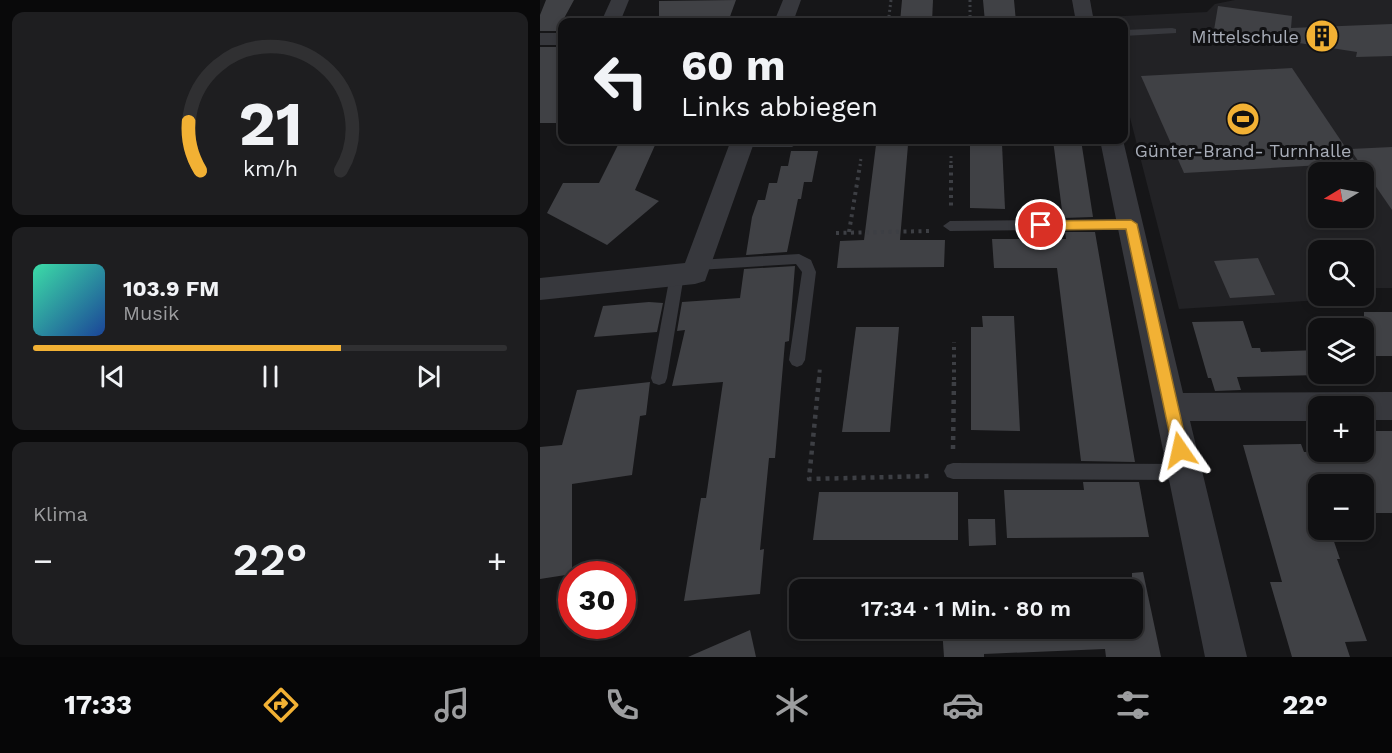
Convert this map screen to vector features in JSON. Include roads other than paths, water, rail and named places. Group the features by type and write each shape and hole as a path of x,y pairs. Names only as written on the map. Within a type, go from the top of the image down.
{"street":[{"path":"613,18 620,0"},
{"path":"785,18 792,0"},
{"path":"1081,0 1084,18"},
{"path":"540,39 558,39"},
{"path":"540,289 688,270 741,144"},
{"path":"1112,144 1226,657"},
{"path":"1172,407 1392,406"}],"lane":[{"path":"1128,33 1172,31"},
{"path":"950,226 1131,224"},
{"path":"659,378 688,270 799,259 806,264 809,272 797,360"},
{"path":"953,471 1184,471"}],"place":[{"name":"Mittelschule","path":"1322,36"},
{"name":"Günter-Brand- Turnhalle","path":"1243,119"}]}
